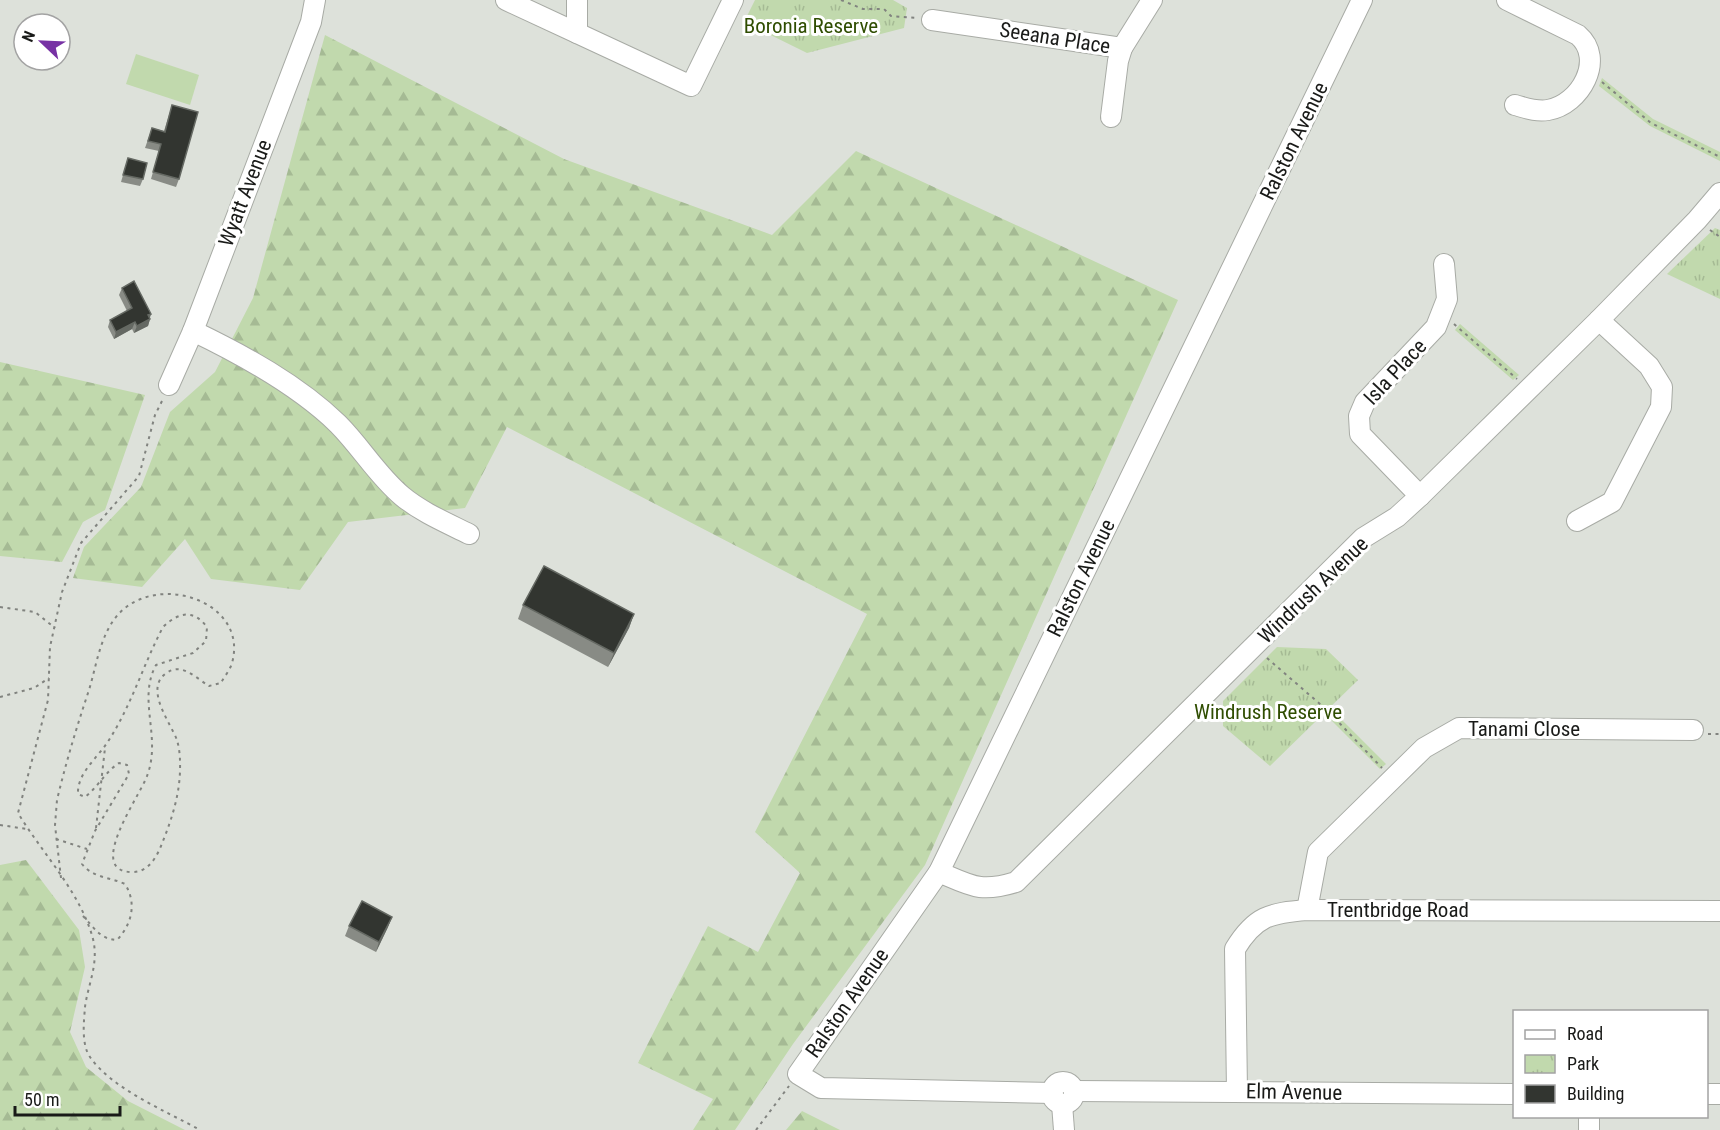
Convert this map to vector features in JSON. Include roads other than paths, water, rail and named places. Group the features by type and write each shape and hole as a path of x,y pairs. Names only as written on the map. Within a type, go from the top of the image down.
{"street":[{"name":"Wyatt Avenue","path":"169,385 311,22 315,0"},
{"path":"506,0 691,87 733,0"},
{"path":"577,0 577,33"},
{"name":"Seeana Place","path":"932,20 1122,48 1152,0"},
{"name":"Ralston Avenue","path":"798,1074 939,872 1362,0"},
{"path":"1507,0 1578,35 1586,42 1591,62 1578,92 1559,106 1536,111 1515,105"},
{"path":"1111,117 1118,61 1122,48"},
{"name":"Windrush Avenue","path":"939,872 980,889 997,888 1016,882 1255,648 1363,538 1397,517 1420,496 1599,320 1697,220 1720,193"},
{"name":"Isla Place","path":"1420,496 1360,434 1357,425 1365,402 1425,340 1442,315 1448,299 1444,264"},
{"path":"1577,521 1612,502 1661,407 1662,387 1649,366 1599,320"},
{"path":"192,331 251,359 306,399 338,424 368,462 403,497 470,534"},
{"name":"Tanami Close","path":"1306,910 1318,852 1424,748 1459,728 1693,730"},
{"name":"Trentbridge Road","path":"1237,1091 1235,949 1246,931 1260,918 1306,910 1720,910"},
{"name":"Elm Avenue","path":"798,1074 821,1088 1063,1096 1237,1091 1513,1094"},
{"path":"1063,1096 1064,1130"}],"park label":[{"name":"Boronia Reserve","path":"811,26"},
{"name":"Windrush Reserve","path":"1268,712"}]}
